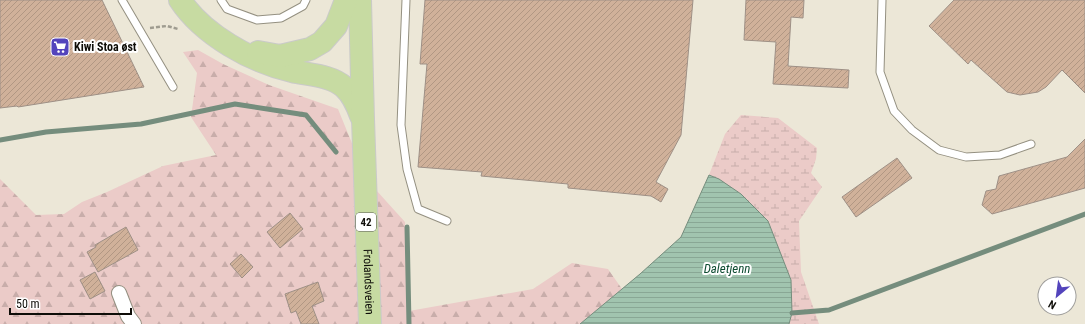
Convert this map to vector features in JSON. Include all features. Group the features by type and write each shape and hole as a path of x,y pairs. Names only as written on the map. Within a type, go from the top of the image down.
{"main road":[{"name":"Frolandsveien","path":"180,0 189,12 209,31 235,48 280,68 323,77 344,86 354,98 363,119"},
{"name":"Frolandsveien","path":"235,48 280,56 310,49 322,42 336,26 346,0"},
{"name":"Frolandsveien","path":"360,0 370,324"}],"street":[{"path":"119,292 128,316 134,324"}],"lane":[{"path":"122,0 173,87"},
{"path":"221,0 227,9 257,20 281,18 303,6 306,0"},
{"path":"406,0 401,125 407,169 418,209 446,221"},
{"path":"882,0 880,72 894,111 912,130 939,150 966,157 1000,155 1031,144"}],"path":[{"path":"140,30 167,26 180,30"}],"green space":[{"path":"198,50 223,64 269,85 338,109 367,180 405,222 409,311 533,289 572,263 608,269 622,289 580,324 0,324 0,179 36,215 64,214 82,202 163,166 216,155 191,117 197,73 183,52"},
{"path":"741,115 778,118 817,148 816,159 811,173 822,187 799,221 801,272 819,324 789,324 792,313 719,179 709,175 725,134"}],"water":[{"name":"Daletjenn","path":"709,175 719,179 741,194 768,221 791,280 792,313 789,324 580,324 640,274 681,237"}],"building":[{"path":"0,0 102,0 144,87 18,107 0,108"},
{"path":"425,0 693,0 681,135 656,182 668,189 661,202 651,196 568,188 568,184 481,176 482,172 418,167 427,64 420,64"},
{"path":"746,0 804,0 803,18 791,17 788,66 849,70 848,88 773,84 776,42 744,40"},
{"path":"954,0 1085,0 1085,93 1062,70 1046,87 1038,92 1020,95 1007,92 971,60 968,64 929,26"},
{"path":"1085,139 1085,188 992,214 982,205 986,191 996,189 999,176 1067,157"},
{"path":"897,158 912,178 856,217 842,197"},
{"path":"290,213 303,229 280,248 267,232"},
{"path":"126,227 138,250 98,272 87,252 96,247 95,245"},
{"path":"241,254 253,267 242,278 230,264"},
{"path":"95,272 105,291 90,299 80,280"},
{"path":"318,282 324,301 312,306 319,324 301,324 296,311 291,313 285,294"}],"waterway":[{"path":"0,140 46,132 141,124 235,104 306,115 336,152"},
{"path":"792,313 829,310 1085,214"},
{"path":"407,227 409,324"}],"place":[{"name":"Kiwi Stoa øst","path":"60,47"}]}
